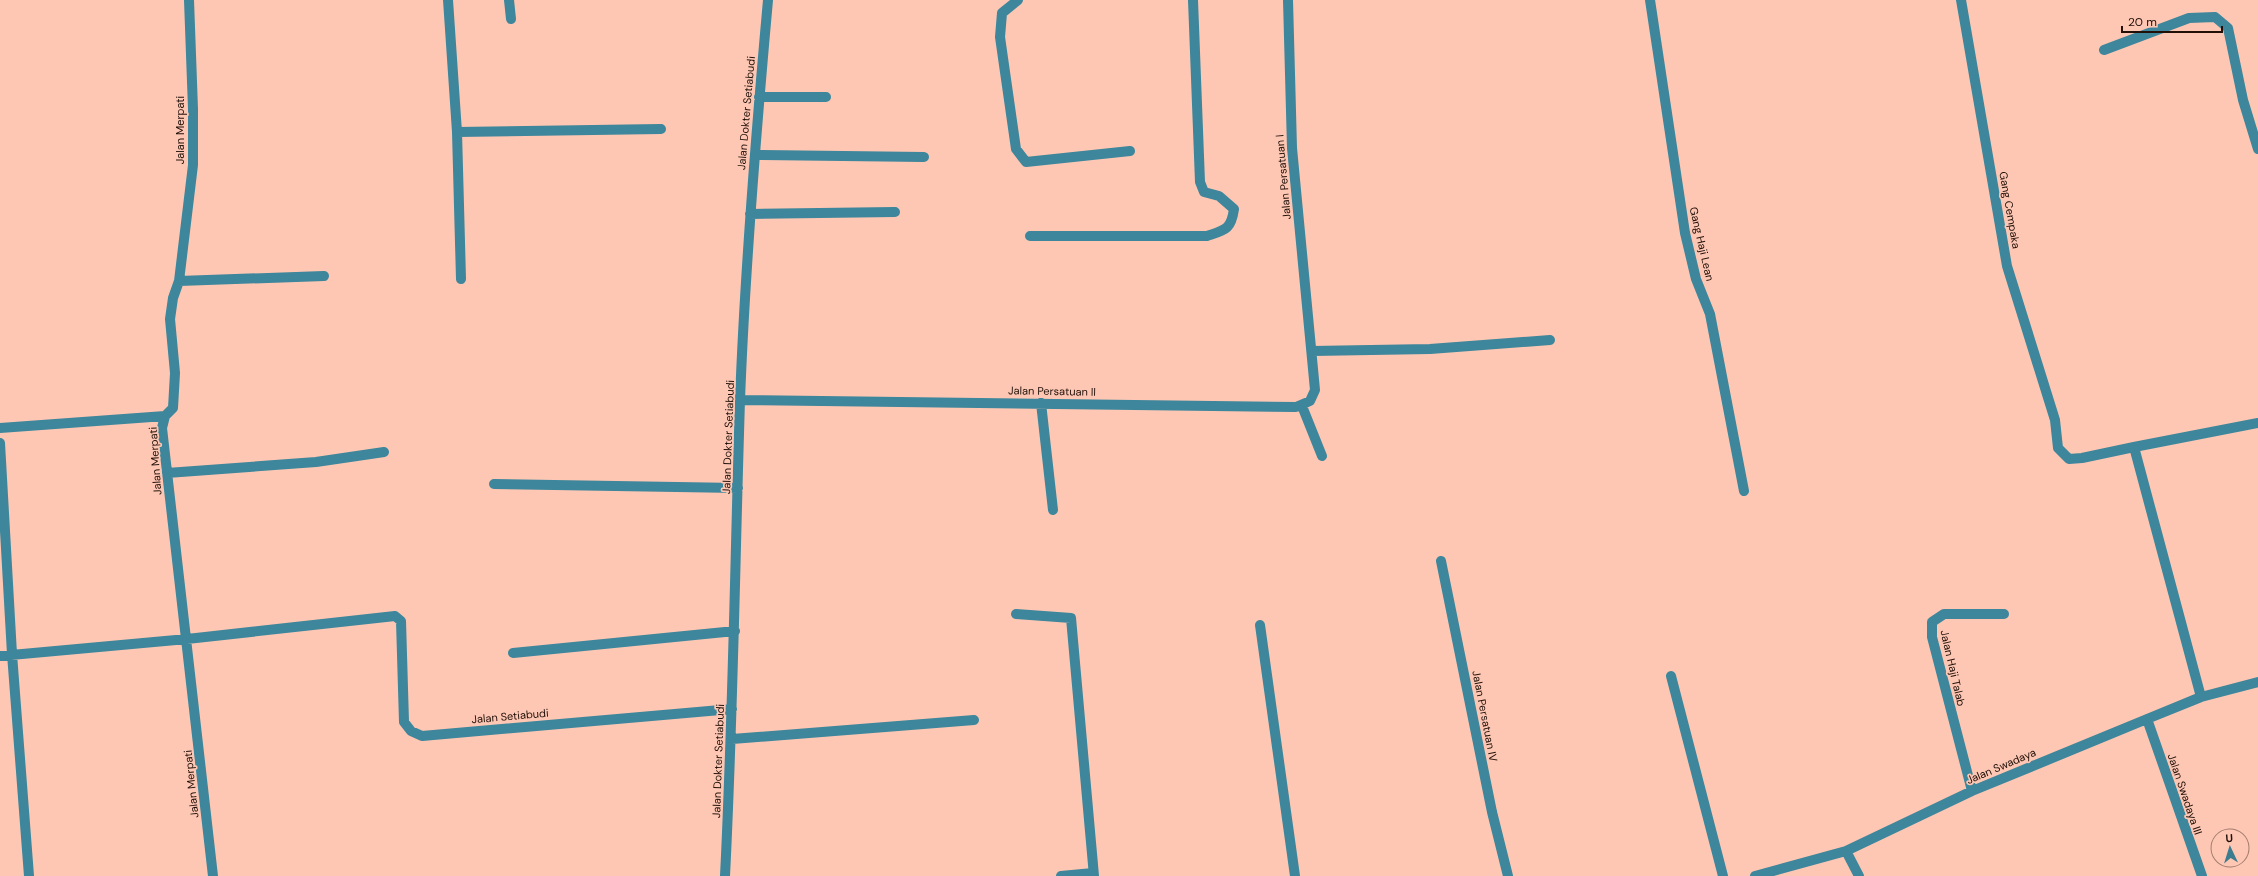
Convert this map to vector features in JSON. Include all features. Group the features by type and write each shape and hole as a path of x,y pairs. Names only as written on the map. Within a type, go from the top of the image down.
{"street":[{"name":"Jalan Merpati","path":"190,0 193,165 179,281 173,298 170,320 175,373 173,408 165,416 162,428 213,876"},
{"path":"448,0 457,132 461,279"},
{"path":"509,0 511,19"},
{"name":"Jalan Dokter Setiabudi","path":"725,876 732,739 740,400 750,214 768,0"},
{"path":"1018,0 1002,14 1000,38 1016,149 1026,162 1130,151"},
{"path":"1030,236 1207,236 1225,230 1232,221 1234,209 1219,196 1204,192 1200,182 1193,0"},
{"name":"Jalan Persatuan I","path":"1288,0 1292,148 1312,351"},
{"name":"Gang Haji Lean","path":"1650,0 1685,233 1696,279 1710,314 1744,492"},
{"name":"Gang Cempaka","path":"1962,0 2007,266 2055,420 2058,448 2069,459 2082,458 2134,447"},
{"path":"2104,50 2189,18 2215,17 2228,28 2243,100 2258,149"},
{"path":"759,97 826,97"},
{"path":"457,132 661,129"},
{"path":"755,155 924,157"},
{"path":"750,214 894,212"},
{"path":"179,281 324,276"},
{"path":"1322,456 1302,406 1310,401 1315,390 1312,351 1430,349 1550,340"},
{"name":"Jalan Persatuan II","path":"740,400 1302,406"},
{"path":"1041,403 1053,510"},
{"path":"0,428 165,416"},
{"path":"2202,697 2134,447 2258,423"},
{"path":"0,443 12,654 29,876"},
{"path":"167,473 316,462 384,452"},
{"path":"494,484 738,488"},
{"name":"Jalan Persatuan IV","path":"1441,561 1492,812 1508,876"},
{"path":"1016,614 1071,618 1094,874 1061,876"},
{"name":"Jalan Haji Talab","path":"1972,791 1932,637 1932,622 1944,614 2004,614"},
{"name":"Jalan Setiabudi","path":"186,639 395,616 401,621 404,722 410,731 422,736 732,709"},
{"path":"1260,625 1295,876"},
{"path":"513,653 734,631"},
{"path":"0,656 186,639"},
{"path":"1671,676 1723,876"},
{"name":"Jalan Swadaya","path":"1755,876 1846,851 1972,791 2202,697 2258,682"},
{"path":"732,739 974,720"},
{"name":"Jalan Swadaya III","path":"2147,720 2202,876"},
{"path":"1846,851 1859,876"}]}
